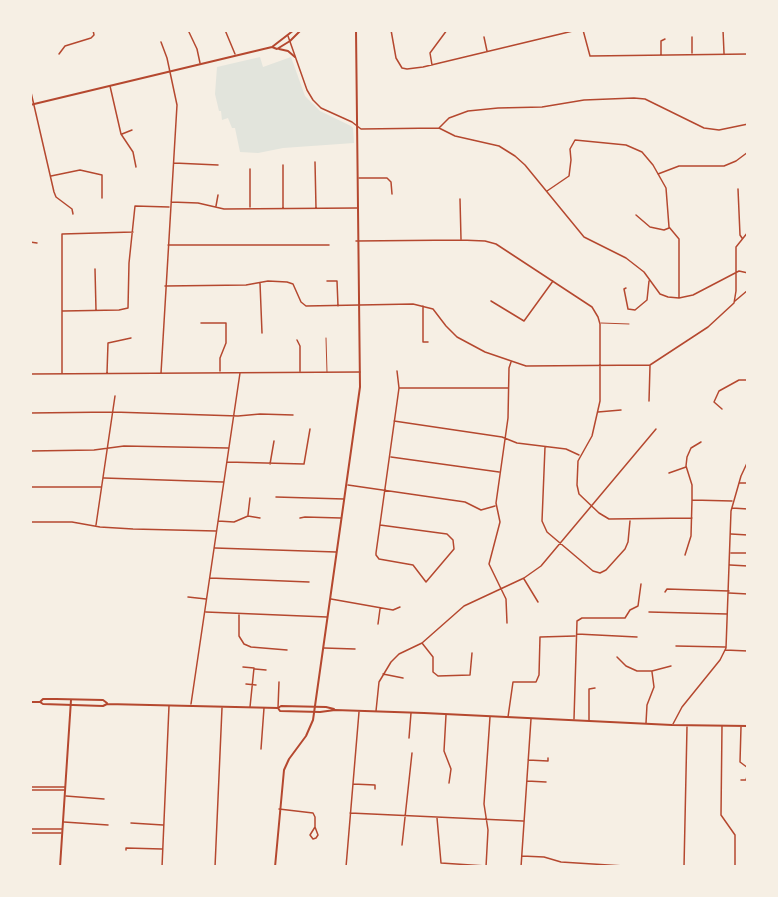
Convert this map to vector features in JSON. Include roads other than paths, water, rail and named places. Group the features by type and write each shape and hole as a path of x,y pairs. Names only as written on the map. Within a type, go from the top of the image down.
{"main road":[{"path":"32,104 272,47 294,30"},
{"path":"277,49 301,30"},
{"path":"275,867 284,770 309,730 315,712 361,372 357,242 356,30"},
{"path":"272,47 286,50 295,57"},
{"path":"40,702 43,699 103,700 107,704"},
{"path":"60,867 71,700"},
{"path":"30,702 71,705 315,707 335,710 687,726 748,726"},
{"path":"278,708 280,711 335,710"}],"street":[{"path":"59,54 65,46 91,38 94,35 93,30"},
{"path":"188,30 197,50 200,64"},
{"path":"225,30 235,56"},
{"path":"391,30 396,58 402,68 415,69 577,30"},
{"path":"432,65 430,53 447,30"},
{"path":"583,30 590,56 748,54"},
{"path":"723,30 724,54"},
{"path":"288,36 307,90 321,108 366,130 439,128 455,136 499,146 525,165 584,237 626,258 644,272 660,294 679,298 693,295 739,271 748,273"},
{"path":"484,37 487,52"},
{"path":"692,37 692,54"},
{"path":"661,55 661,41 665,39"},
{"path":"160,373 177,105 167,58 161,42"},
{"path":"110,86 121,134 134,152 136,167"},
{"path":"30,88 56,197 72,209 73,214"},
{"path":"439,128 449,118 468,111 490,108 542,107 584,100 634,98 645,99 704,128 719,130 748,124"},
{"path":"121,134 132,130"},
{"path":"546,192 569,176 571,145 578,139 634,148 646,157 666,188 669,227 679,239 679,298"},
{"path":"658,174 679,166 724,166 736,162 748,152"},
{"path":"315,162 316,208"},
{"path":"173,163 218,165"},
{"path":"283,165 283,208"},
{"path":"250,169 250,208"},
{"path":"50,177 80,170 102,176 102,198"},
{"path":"358,178 387,178 391,182 392,194"},
{"path":"738,189 742,238"},
{"path":"215,207 218,195"},
{"path":"460,199 461,240"},
{"path":"171,202 198,203 215,207 358,208"},
{"path":"62,311 128,308 129,263 135,206 170,208"},
{"path":"636,215 650,226 663,230 669,227"},
{"path":"62,374 62,234 133,232"},
{"path":"734,303 736,247 748,232"},
{"path":"357,242 461,240 496,244 592,307 599,323 600,401 592,436 578,464 578,489 581,497 607,518 630,520 692,518"},
{"path":"30,242 38,243"},
{"path":"168,245 329,245"},
{"path":"95,269 96,311"},
{"path":"165,286 239,286 268,280 290,283 296,289 301,302 306,306 423,305 434,309 457,337 485,352 526,366 650,365 708,327 748,290"},
{"path":"491,301 524,321 553,280"},
{"path":"327,281 337,281 338,306"},
{"path":"626,288 624,290 628,309 635,310 648,300 649,281"},
{"path":"260,282 262,333"},
{"path":"423,305 423,342 428,342"},
{"path":"201,323 226,324 227,341 220,358 220,373"},
{"path":"107,374 108,343 131,339"},
{"path":"297,340 300,346 300,372"},
{"path":"507,623 506,599 489,564 500,522 496,506 512,361"},
{"path":"649,401 650,365"},
{"path":"380,525 444,534 453,540 454,549 426,582 413,565 379,559 376,553 399,388 397,371"},
{"path":"30,374 361,372"},
{"path":"190,706 240,373"},
{"path":"722,409 714,402 719,391 739,380 748,380"},
{"path":"399,388 508,388"},
{"path":"96,526 115,396"},
{"path":"598,412 621,410"},
{"path":"30,413 293,415"},
{"path":"394,421 505,439 517,443 569,449 580,456"},
{"path":"226,462 304,464 310,429"},
{"path":"376,711 377,691 382,674 399,654 422,642 464,606 502,590 541,566 656,429"},
{"path":"270,464 274,441"},
{"path":"685,555 691,536 692,518 692,485 686,466 687,458 691,448 701,442"},
{"path":"30,451 94,450 124,446 229,448"},
{"path":"545,447 543,523 548,532 593,571 602,572 623,553 627,546 630,520"},
{"path":"390,456 500,472"},
{"path":"672,725 726,649 731,508 748,460"},
{"path":"669,473 686,466"},
{"path":"103,478 223,482"},
{"path":"738,483 748,483"},
{"path":"347,485 465,502 481,510 496,506"},
{"path":"30,487 101,487"},
{"path":"276,497 345,499"},
{"path":"248,516 250,498"},
{"path":"692,500 733,501"},
{"path":"731,508 748,509"},
{"path":"218,521 234,522 248,516 260,518"},
{"path":"300,518 305,516 342,518"},
{"path":"30,522 72,522 96,526 216,531"},
{"path":"730,534 748,535"},
{"path":"214,548 337,552"},
{"path":"730,553 748,553"},
{"path":"729,566 748,566"},
{"path":"209,578 309,582"},
{"path":"524,578 538,602"},
{"path":"574,720 578,619 625,618 630,610 638,606 642,584"},
{"path":"665,592 667,590 748,594"},
{"path":"188,597 207,599"},
{"path":"331,598 393,610 400,607"},
{"path":"378,624 380,608"},
{"path":"205,612 328,617"},
{"path":"649,612 728,614"},
{"path":"239,614 239,636 244,645 287,650"},
{"path":"508,717 513,682 536,682 539,675 540,637 576,635 637,637"},
{"path":"422,642 433,657 433,672 438,676 470,675 472,652"},
{"path":"676,646 748,651"},
{"path":"324,648 355,649"},
{"path":"617,657 631,669 641,672 671,666"},
{"path":"243,667 266,670"},
{"path":"250,708 254,669"},
{"path":"646,724 647,705 654,687 652,671"},
{"path":"382,674 403,678"},
{"path":"278,708 279,682"},
{"path":"246,684 256,685"},
{"path":"589,721 589,689 595,688"},
{"path":"162,867 169,705"},
{"path":"214,867 222,707"},
{"path":"261,749 264,708"},
{"path":"346,867 358,711"},
{"path":"409,738 411,712"},
{"path":"446,714 444,751 451,769 449,783"},
{"path":"437,817 441,863 486,866 488,834 484,804 490,716"},
{"path":"521,867 531,718"},
{"path":"684,867 687,726"},
{"path":"722,726 721,815 735,835 735,867"},
{"path":"741,726 741,762 748,768"},
{"path":"402,845 412,753"},
{"path":"528,760 548,761 548,758"},
{"path":"741,780 746,780 748,773"},
{"path":"526,781 546,782"},
{"path":"353,784 375,785 375,789"},
{"path":"30,788 65,789"},
{"path":"96,793 96,802"},
{"path":"65,796 104,798"},
{"path":"279,809 312,812 315,817 315,827"},
{"path":"350,813 523,821"},
{"path":"63,822 108,825"},
{"path":"131,823 164,825"},
{"path":"30,829 62,831"},
{"path":"30,833 62,831"},
{"path":"126,850 126,848 163,849"},
{"path":"522,855 544,857 561,862 640,867"}],"lane":[{"path":"599,323 629,324"},
{"path":"326,338 327,372"}]}
